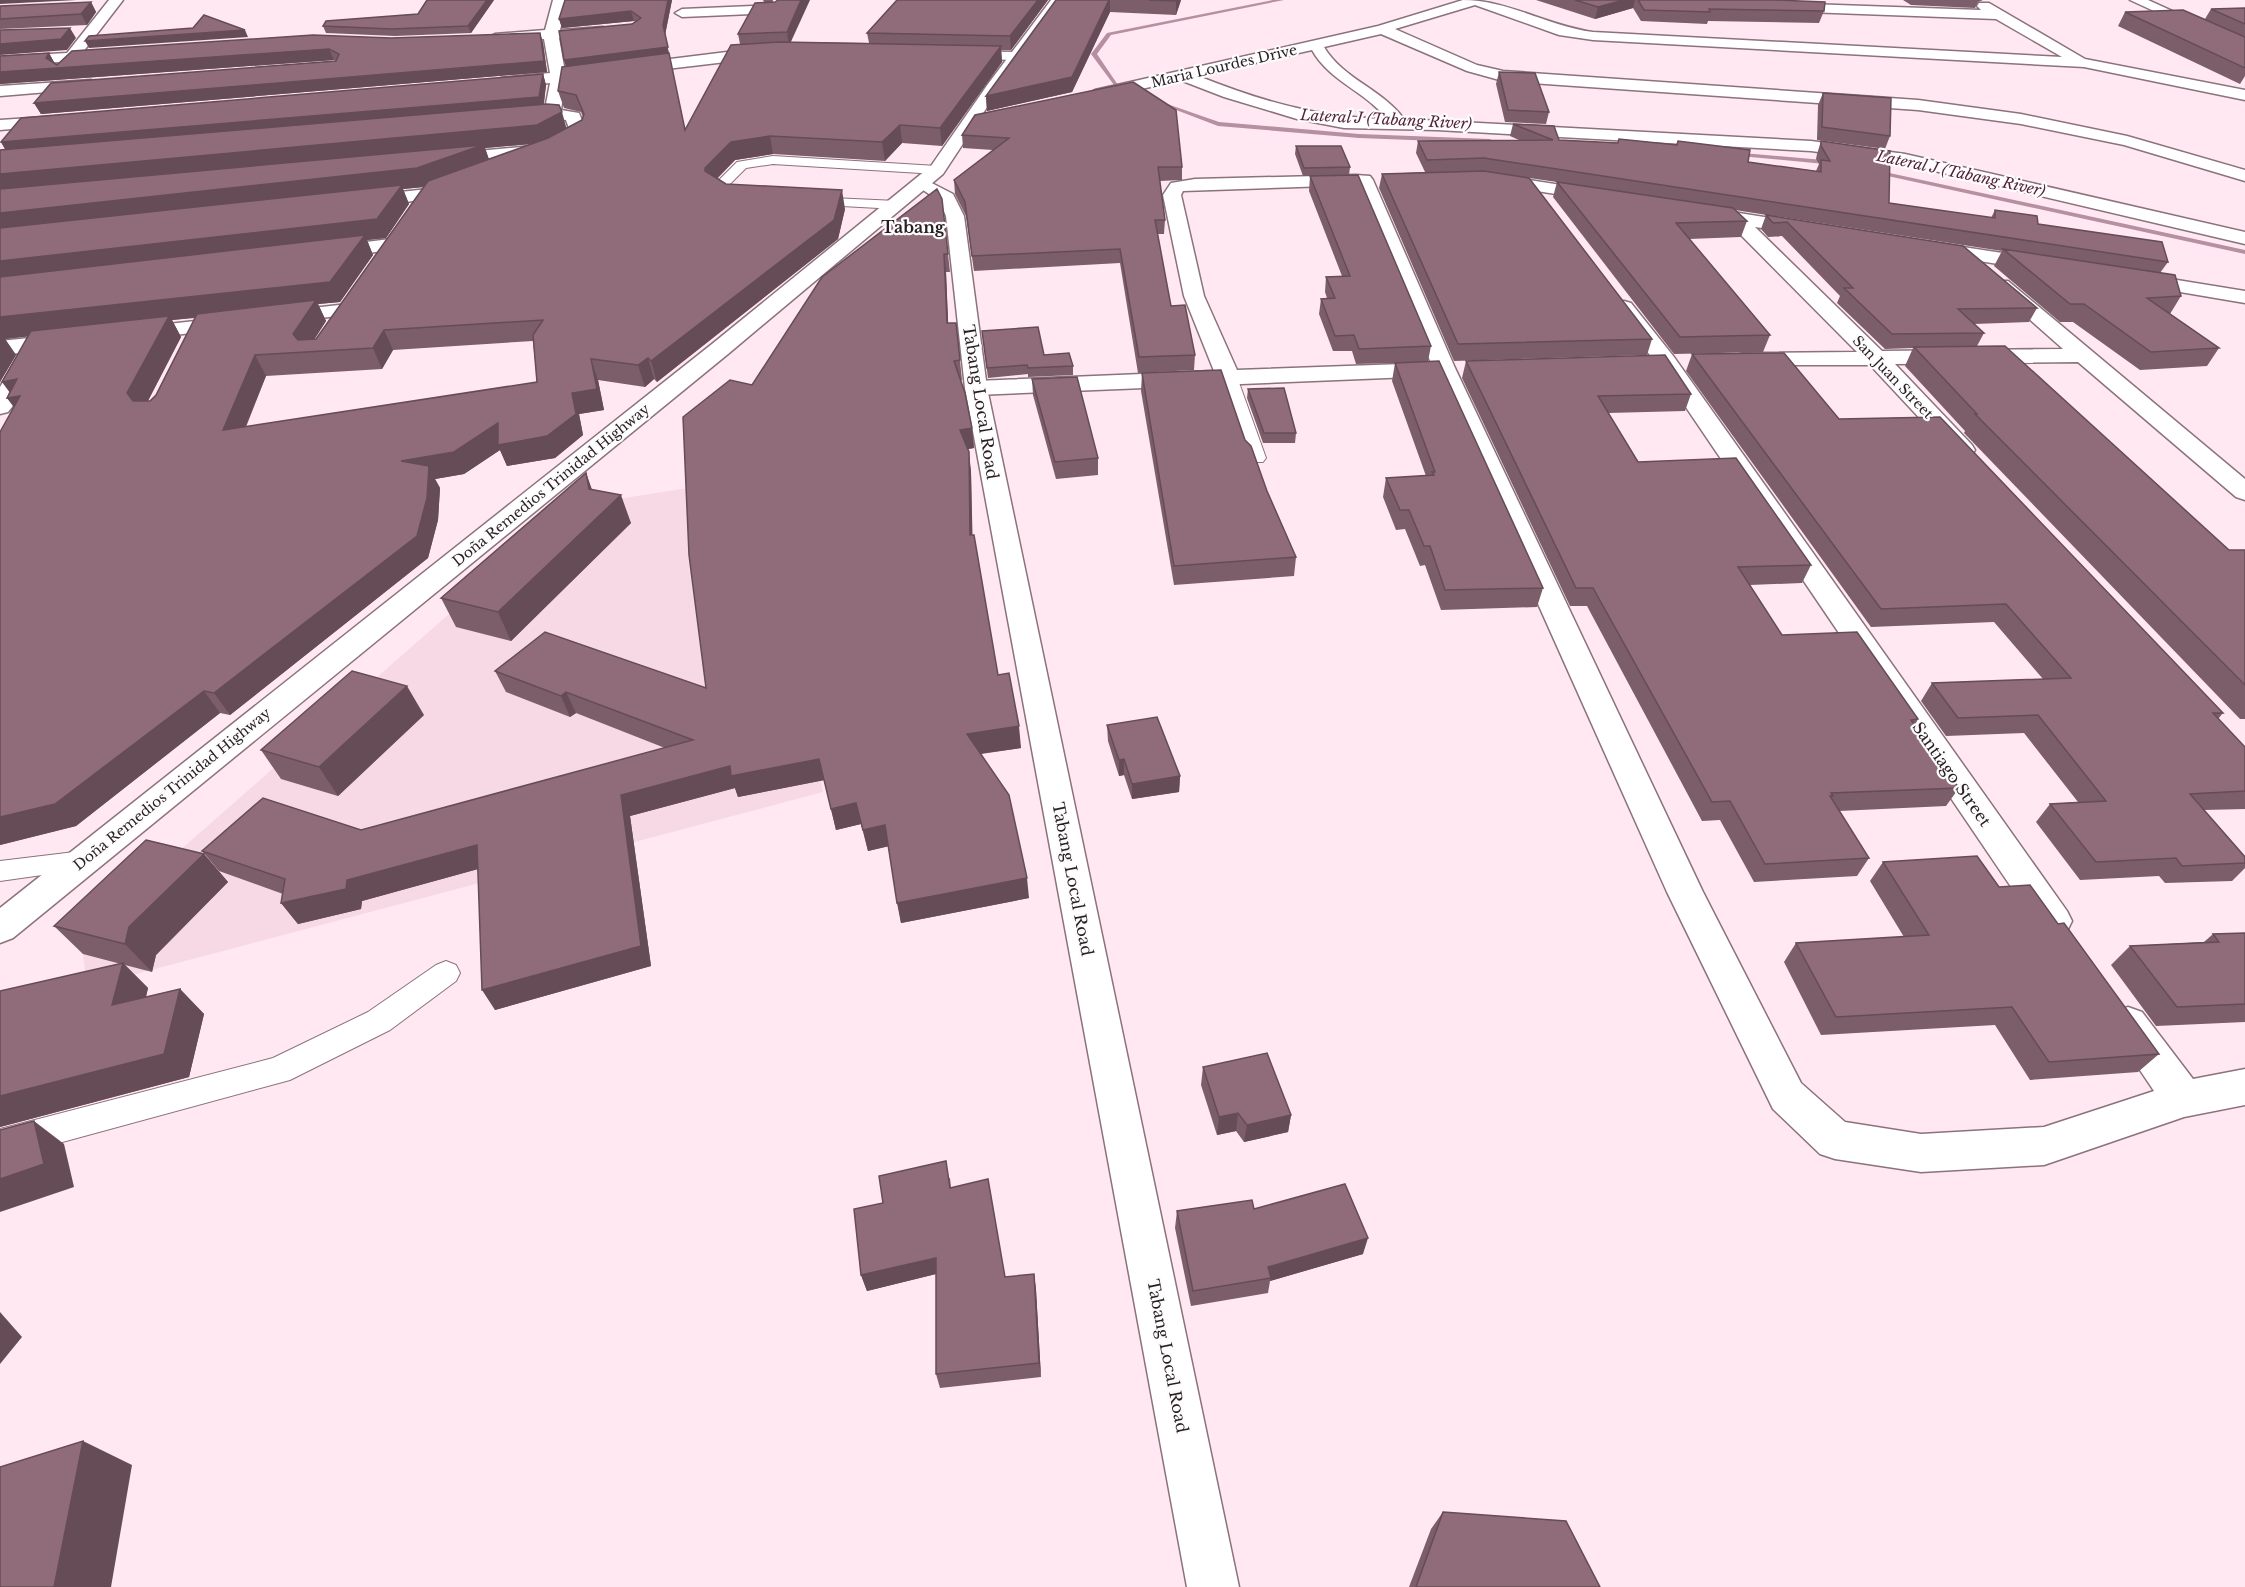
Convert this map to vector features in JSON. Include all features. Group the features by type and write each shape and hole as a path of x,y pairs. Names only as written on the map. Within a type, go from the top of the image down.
{"main road":[{"path":"482,174 547,150 579,133 573,116 546,114 558,78 551,36 560,0"},
{"path":"680,30 679,21 690,0"},
{"path":"682,13 777,9 781,6 780,0"},
{"name":"Doña Remedios Trinidad Highway","path":"0,928 897,205 930,176 1015,56 1058,0"},
{"path":"1476,0 1564,32 1593,36 2084,63 2245,95"},
{"name":"Maria Lourdes Drive","path":"1082,98 1382,29 1476,0"},
{"path":"1973,0 2084,63"},
{"path":"2137,0 2245,49"},
{"path":"89,7 114,3"},
{"path":"3,129 72,58 114,3"},
{"path":"1760,6 1823,5 2002,15"},
{"path":"1382,29 1472,68 1503,76 1930,106 2022,119 2127,141 2245,176"},
{"path":"479,39 551,36 613,30"},
{"path":"68,32 91,31"},
{"path":"1316,45 1328,64 1340,75 1374,95 1390,109 1399,124"},
{"path":"488,84 558,78 688,54 787,52"},
{"path":"0,61 130,53"},
{"path":"943,55 1015,56"},
{"path":"1184,76 1230,94 1303,116 1344,123 1710,139 1859,152 1905,159 2245,238"},
{"path":"0,91 102,85"},
{"path":"969,122 991,117"},
{"path":"3,129 80,119"},
{"path":"428,161 547,150"},
{"name":"Tabang Local Road","path":"930,176 947,198 955,216 976,388 1213,1587"},
{"path":"1469,178 1532,185 1622,200"},
{"path":"1228,377 1194,296 1172,195 1177,187 1376,180 1685,892 1787,1096 1835,1140 1921,1153 2044,1146 2184,1099 2245,1087"},
{"path":"1532,185 1546,203"},
{"path":"345,204 428,195 450,186"},
{"path":"415,212 428,195"},
{"path":"1679,209 1826,232"},
{"name":"San Juan Street","path":"1735,218 1875,357 1982,470"},
{"path":"378,264 403,228"},
{"path":"1906,244 2065,268"},
{"path":"308,255 390,245"},
{"path":"1963,253 2245,492"},
{"path":"2110,275 2245,297"},
{"name":"Santiago Street","path":"1609,288 1666,362 2068,941"},
{"path":"2213,290 2245,313"},
{"path":"0,348 100,337 194,336 341,319 360,292"},
{"path":"0,407 36,344"},
{"path":"1724,361 2081,355"},
{"path":"976,388 1456,368"},
{"path":"2108,997 2184,1099"}],"lane":[{"path":"753,198 730,197 718,189 742,165 772,159 930,176"},
{"path":"801,200 897,205"},
{"path":"1228,377 1256,458"},
{"path":"0,870 83,861"},
{"path":"0,1144 279,1070 379,1021 446,973"}],"shaded area":[{"path":"765,476 823,792 87,987 81,937 572,506"}],"building":[{"path":"427,0 487,0 468,26 392,29 323,26 326,21 418,14"},
{"path":"565,0 668,0 663,25 668,47 564,60 559,31 632,24 641,18 631,11 559,19"},
{"path":"801,0 787,32 738,34 755,3"},
{"path":"897,0 1038,0 1010,36 867,33"},
{"path":"1056,0 1109,0 1072,77 986,96"},
{"path":"1575,0 1624,0 1598,7"},
{"path":"1638,0 1825,2 1824,11 1709,9 1710,12 1644,10"},
{"path":"91,2 81,14 0,19 0,6"},
{"path":"2245,8 2245,24 2211,9"},
{"path":"2183,10 2245,37 2245,68 2125,12"},
{"path":"204,15 245,30 85,41 89,36 193,28"},
{"path":"70,28 61,39 0,44 0,30"},
{"path":"540,33 544,61 34,103 51,83 336,61 339,54 329,49 0,72 0,56 49,53 46,58 57,65 72,51 313,35 391,38"},
{"path":"780,42 1001,46 940,128 900,125 882,142 770,136 731,142 705,168 705,171 726,184 842,190 834,220 651,361 648,358 638,365 591,359 597,389 572,393 576,414 547,436 498,445 498,423 454,452 401,461 429,466 427,498 417,536 214,693 204,691 55,804 0,817 0,432 20,396 7,398 17,379 2,382 31,331 169,316 127,393 133,401 150,401 156,395 197,314 316,300 293,334 298,340 316,339 428,181 548,138 582,120 584,114 576,95 558,91 562,67 669,53 685,130 731,45","holes":["543,320 533,335 537,382 223,430 255,355 373,348 384,330"]},
{"path":"1499,72 1535,73 1549,112 1508,110"},
{"path":"543,74 539,97 1,142 21,118"},
{"path":"1133,82 1176,110 1182,167 1158,167 1165,220 1155,220 1171,306 1185,305 1195,355 1139,357 1120,249 972,256 965,202 954,180 1009,138 962,135 975,115"},
{"path":"1823,93 1891,98 1890,136 1822,127"},
{"path":"547,104 559,105 562,112 537,125 0,174 0,150"},
{"path":"1513,124 1554,126 1559,140 1618,143 1619,139 1677,145 1678,141 1750,150 1748,162 1821,172 1821,160 1830,161 1821,146 1821,141 1890,151 1889,203 1995,218 1995,210 2037,216 2038,224 2162,242 2168,262 1484,158 1427,160 1418,141 1553,140"},
{"path":"483,145 417,168 0,213 0,189"},
{"path":"1296,146 1341,146 1350,167 1304,168"},
{"path":"1484,171 1529,178 1652,339 1458,344 1382,174"},
{"path":"1358,175 1431,346 1359,349 1354,335 1335,336 1321,299 1335,298 1326,277 1350,276 1310,176"},
{"path":"1557,182 1733,208 1747,221 1676,223 1770,335 1680,337"},
{"path":"402,185 377,219 0,261 0,228"},
{"path":"937,189 942,199 948,254 944,254 947,323 956,323 960,360 954,361 965,393 972,428 960,430 969,452 970,535 974,535 998,675 1009,673 1019,726 967,734 1009,795 1027,878 897,903 885,825 863,830 856,803 831,809 819,759 731,776 730,766 621,795 641,946 482,990 477,845 347,880 346,889 281,903 285,879 202,851 263,798 361,830 693,740 566,692 561,696 495,671 545,632 706,688 689,555 683,417 730,380 752,385 822,277"},
{"path":"1766,215 1963,246 2037,308 1958,309 1984,333 1892,334 1844,288 1853,288 1787,222 1773,223"},
{"path":"365,235 330,282 0,317 0,277"},
{"path":"2003,249 2175,275 2181,296 2147,298 2219,348 2151,352 2084,304 2070,304"},
{"path":"1038,327 1044,355 1069,353 1073,366 1028,368 1027,365 987,368 982,331"},
{"path":"2005,346 2229,550 2245,550 2245,685 1975,414 1977,414 1914,347"},
{"path":"1784,353 1839,419 1940,417 2223,713 2213,713 2245,747 2245,791 2190,794 2245,857 2245,863 2182,866 2176,858 2096,862 2050,804 2106,801 2038,715 1958,718 1932,683 2071,678 2006,604 1881,609 1692,354"},
{"path":"1665,355 1691,394 1598,396 1638,462 1736,458 1811,565 1738,567 1782,635 1857,632 1918,719 1911,720 1959,788 1831,793 1833,796 1830,796 1869,858 1765,864 1730,801 1712,802 1593,588 1576,588 1466,361"},
{"path":"1439,361 1543,588 1445,590 1430,546 1424,546 1409,510 1400,510 1386,478 1434,475 1432,472 1435,472 1395,363"},
{"path":"1221,370 1245,440 1251,446 1267,491 1296,557 1174,566 1142,373"},
{"path":"1077,377 1098,458 1055,462 1032,379"},
{"path":"1284,388 1296,433 1264,433 1248,389"},
{"path":"586,473 589,489 621,495 498,612 441,598"},
{"path":"352,671 407,686 319,767 261,750"},
{"path":"1157,717 1180,776 1132,784 1124,759 1119,760 1107,725"},
{"path":"146,840 204,854 129,927 125,944 54,926"},
{"path":"1977,856 1999,887 2030,885 2058,924 2064,923 2159,1054 2049,1062 2012,1007 1836,1017 1796,943 1929,935 1883,862"},
{"path":"2245,933 2245,1004 2177,1007 2130,946 2219,942 2213,934"},
{"path":"123,963 112,1005 180,989 164,1054 0,1096 0,991"},
{"path":"1267,1053 1291,1115 1247,1125 1238,1113 1219,1117 1203,1067"},
{"path":"34,1121 44,1164 0,1179 0,1130"},
{"path":"946,1161 950,1188 988,1179 1005,1277 1034,1274 1039,1363 936,1374 936,1258 861,1275 854,1209 883,1203 879,1176"},
{"path":"1345,1184 1368,1238 1268,1267 1271,1278 1193,1291 1177,1211 1252,1200 1254,1209"},
{"path":"83,1441 54,1587 0,1587 0,1467"},
{"path":"1443,1512 1566,1521 1600,1587 1416,1587"}],"waterway":[{"name":"Lateral J (Tabang River)","path":"1116,84 1094,54 1109,34 1281,0"},
{"name":"Lateral J (Tabang River)","path":"1152,99 1218,124 1359,136 1490,141"},
{"name":"Lateral J (Tabang River)","path":"1731,154 1835,163"},
{"name":"Lateral J (Tabang River)","path":"1874,171 2245,252"}],"district":[{"name":"Tabang","path":"913,227"}]}
